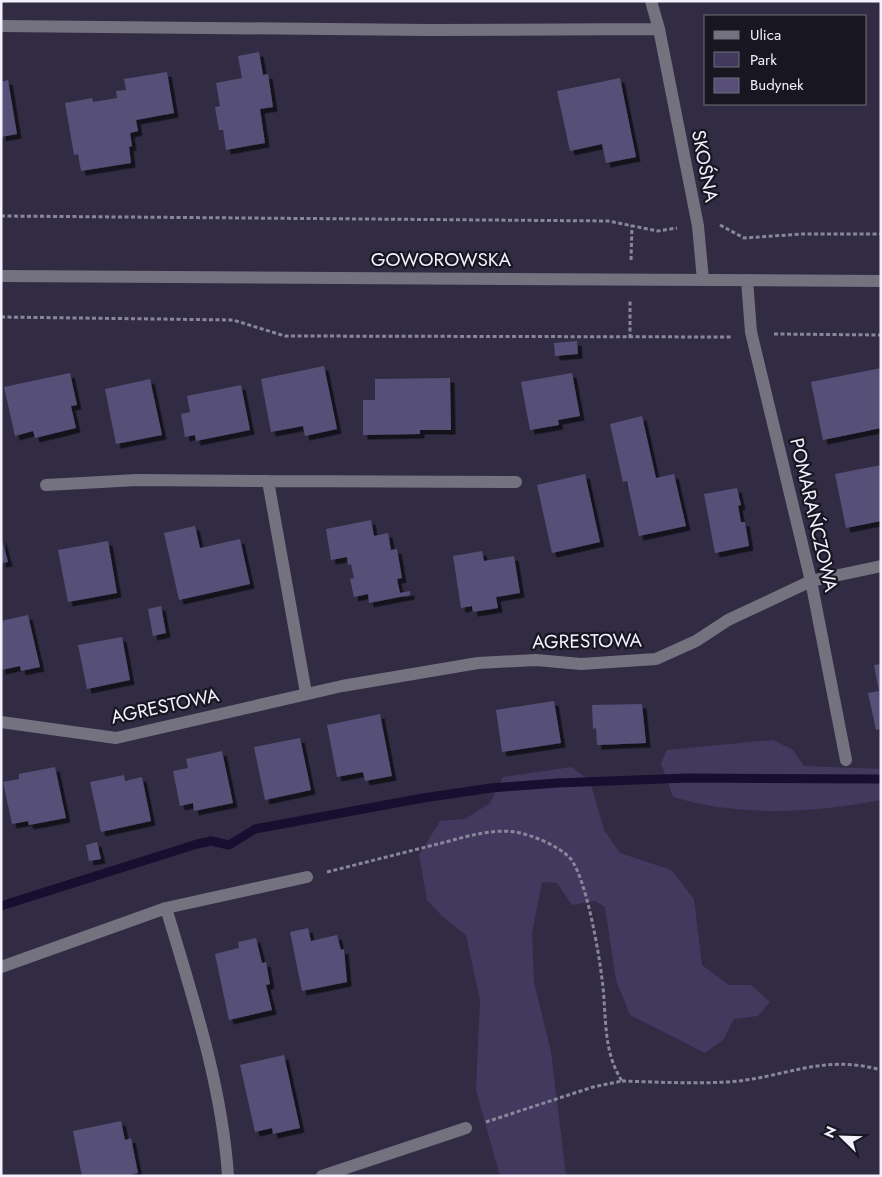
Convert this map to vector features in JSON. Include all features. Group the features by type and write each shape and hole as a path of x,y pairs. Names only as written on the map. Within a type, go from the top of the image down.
{"street":[{"name":"SKOŚNA","path":"651,1 659,29 698,226 703,280"},
{"path":"1,26 428,30 659,29"},
{"name":"GOWOROWSKA","path":"1,276 881,281"},
{"name":"POMARAŃCZOWA","path":"747,280 751,332 811,580 846,760"},
{"path":"46,485 137,480 516,482"},
{"path":"268,481 306,693"},
{"name":"AGRESTOWA","path":"1,722 116,738 306,693 478,663 536,660 581,664 656,659 696,641 728,620 811,580 881,566"},
{"path":"1,967 166,908 307,877"},
{"path":"166,908 200,1023 226,1148 228,1176"},
{"path":"322,1176 466,1128"}],"path":[{"path":"1,216 608,221 658,231 716,223 744,238 802,234 881,234"},
{"path":"1,318 233,320 285,336 660,338 730,337 751,332 787,335 881,335"},
{"path":"307,877 479,834 515,832 543,840 570,858 580,878 598,945 604,995 607,1046 613,1067 622,1081"},
{"path":"466,1128 550,1100 622,1081 727,1082 824,1064 857,1063 881,1070"}],"green space":[{"path":"773,740 793,750 804,766 881,769 881,800 829,808 777,811 724,808 673,797 661,763 667,750"},
{"path":"572,767 590,781 604,830 620,853 671,870 694,899 702,965 729,985 751,985 770,1002 758,1016 734,1019 723,1040 705,1053 630,1015 616,980 605,907 595,901 572,905 557,883 542,882 532,933 534,982 551,1052 566,1176 500,1176 476,1090 480,1000 466,935 442,916 427,900 419,855 440,821 465,819 490,803 503,777"}],"building":[{"path":"259,52 263,75 268,74 273,107 260,109 265,143 226,150 223,130 219,130 215,107 220,106 216,83 242,78 238,56"},
{"path":"167,72 174,113 136,120 138,131 130,133 132,146 129,147 131,163 81,171 78,154 74,155 65,103 92,98 93,102 117,98 116,91 126,90 124,79"},
{"path":"620,78 636,157 606,163 602,144 570,151 557,91"},
{"path":"8,80 17,134 1,137 1,82"},
{"path":"577,341 578,354 555,356 554,343"},
{"path":"324,366 337,429 305,436 303,426 271,432 261,379"},
{"path":"881,368 881,428 823,440 811,382"},
{"path":"70,373 77,405 71,406 76,428 35,438 33,431 15,436 4,387"},
{"path":"572,373 580,416 558,420 559,425 530,430 521,382"},
{"path":"450,378 451,430 420,430 420,434 363,435 363,400 375,400 375,379"},
{"path":"150,379 162,435 116,444 105,389"},
{"path":"241,385 250,430 196,441 195,435 185,437 181,414 190,412 187,396"},
{"path":"642,416 656,478 674,474 686,526 639,536 627,481 623,482 610,424"},
{"path":"881,465 881,521 846,528 835,474"},
{"path":"585,474 600,542 552,553 537,485"},
{"path":"737,488 741,505 738,506 741,522 745,522 749,546 715,553 704,494"},
{"path":"371,520 374,536 388,533 391,550 397,549 402,578 397,579 400,593 410,591 410,595 369,603 368,594 354,597 350,579 354,578 351,564 348,565 347,557 331,560 326,529"},
{"path":"195,526 200,548 240,539 250,584 179,600 164,533"},
{"path":"1,536 8,562 1,563"},
{"path":"108,541 117,593 68,602 58,550"},
{"path":"482,551 484,561 514,556 520,593 496,597 498,608 473,612 472,606 461,608 453,556"},
{"path":"161,606 166,633 153,636 148,609"},
{"path":"28,615 40,667 21,671 20,666 1,670 1,621"},
{"path":"122,637 130,680 87,689 78,645"},
{"path":"881,664 881,729 876,730 868,693 879,691 874,665"},
{"path":"554,701 561,743 502,752 496,710"},
{"path":"642,704 646,743 597,745 596,728 593,729 592,705"},
{"path":"380,714 392,776 365,781 363,772 337,777 327,725"},
{"path":"300,738 311,790 265,800 254,747"},
{"path":"222,751 233,803 194,811 193,803 180,806 173,771 188,768 186,759"},
{"path":"55,767 66,818 29,825 28,821 12,824 3,782 19,779 19,774"},
{"path":"124,775 125,781 142,777 151,821 101,832 90,782"},
{"path":"97,842 101,859 89,861 86,845"},
{"path":"308,928 311,941 337,935 341,950 344,949 347,982 302,991 290,932"},
{"path":"256,938 262,963 266,962 270,984 266,985 272,1010 229,1020 215,954 239,948 238,942"},
{"path":"284,1055 300,1128 273,1134 272,1128 255,1132 240,1065"},
{"path":"121,1121 125,1140 131,1138 138,1173 126,1176 82,1176 73,1131"}],"waterway":[{"path":"1,906 197,844 211,841 229,845 255,829 423,798 491,788 557,783 687,778 881,779"}]}
